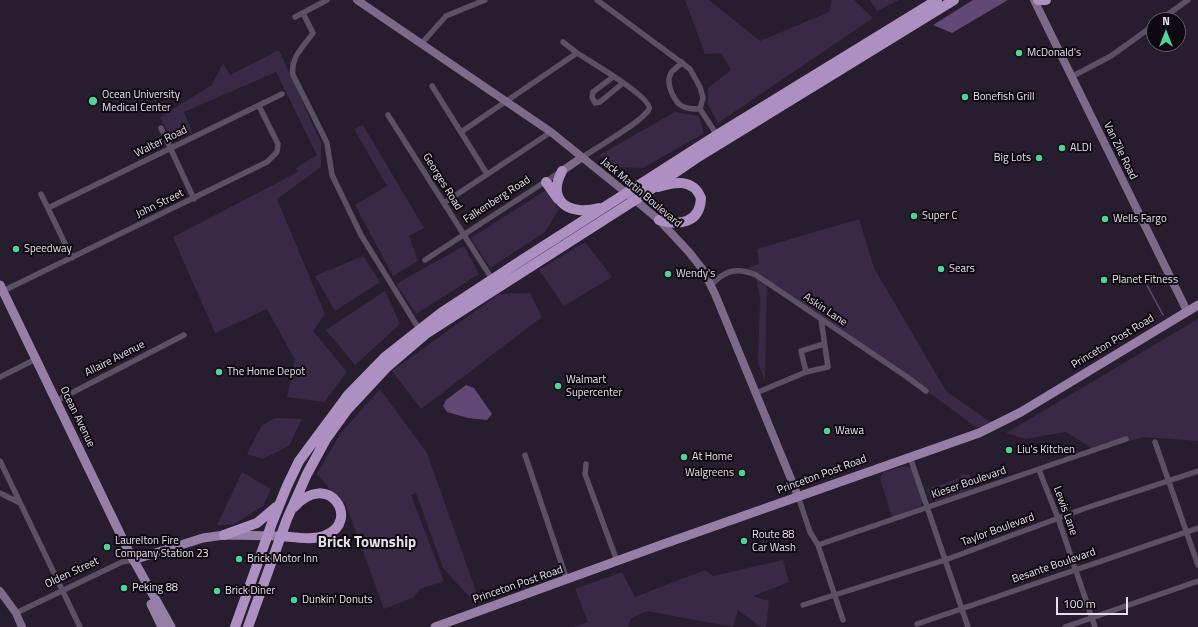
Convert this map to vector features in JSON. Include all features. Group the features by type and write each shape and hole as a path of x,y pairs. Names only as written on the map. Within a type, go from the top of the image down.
{"highway":[{"path":"249,626 280,536 307,474 326,439 347,410 386,368 427,333 631,197 717,135 937,0"},
{"path":"650,189 717,144 954,0"},
{"path":"1038,0 1046,0"},
{"path":"559,200 557,184 562,171"},
{"path":"546,182 559,200 566,206 576,210 588,211 608,206 650,189 681,182 694,188 701,198 699,211 693,218 673,224 660,220"},
{"path":"235,627 266,537 299,462 348,395 385,357 440,313 608,206"},
{"path":"280,536 314,538 325,536 336,528 341,517 341,509 336,500 332,497 317,492 309,494 302,499 287,519"},
{"path":"224,536 257,523 267,516 281,500"}],"main road":[{"name":"Ocean Avenue","path":"2,288 133,560 171,627"},
{"name":"Princeton Post Road","path":"435,627 798,496 966,439 1003,422 1198,305"},
{"name":"Olden Street","path":"133,560 192,541 224,536 280,536"},
{"name":"Ocean Avenue","path":"133,560 162,627"}],"street":[{"path":"295,16 328,0"},
{"name":"Jack Martin Boulevard","path":"357,0 551,132 581,158 660,220 689,252 702,270 710,286 798,496"},
{"path":"422,43 446,16 473,7 485,0"},
{"path":"597,0 690,69 700,87 702,98 700,109 717,135"},
{"name":"Van Zile Road","path":"1034,0 1187,312"},
{"path":"1171,12 1188,0"},
{"path":"303,13 313,33 296,56 292,68 293,75 327,143 332,175 358,229 419,329"},
{"path":"1071,77 1111,56 1146,31"},
{"path":"563,42 623,83 647,102 648,110 628,127 581,158"},
{"path":"461,132 578,53"},
{"path":"682,62 672,72 669,78 670,85 677,101 684,107 700,109"},
{"path":"613,77 593,92 592,97 595,103 600,102 623,83"},
{"path":"432,86 487,174"},
{"name":"Walter Road","path":"48,208 282,94"},
{"name":"John Street","path":"2,288 72,258 267,162 274,157 278,149 278,144 259,106"},
{"name":"Georges Road","path":"388,115 492,279"},
{"path":"161,128 194,199"},
{"path":"444,203 551,132"},
{"name":"Falkenberg Road","path":"425,260 581,158"},
{"path":"41,194 72,258"},
{"name":"Askin Lane","path":"710,286 725,274 742,270 756,275 907,377 926,392"},
{"path":"756,393 806,372 828,367 821,319"},
{"name":"Allaire Avenue","path":"56,401 184,334"},
{"path":"806,372 802,351 824,344"},
{"path":"0,378 36,359"},
{"name":"Kieser Boulevard","path":"818,545 1126,440"},
{"path":"1155,442 1198,565"},
{"path":"525,455 567,580"},
{"path":"910,457 968,627"},
{"path":"0,461 80,627"},
{"path":"586,464 585,474 617,561"},
{"name":"Lewis Lane","path":"1039,470 1058,518 1095,627"},
{"name":"Taylor Boulevard","path":"803,605 945,560 1058,518 1198,471"},
{"path":"0,493 20,503"},
{"path":"798,496 810,532 818,545 843,620"},
{"name":"Besante Boulevard","path":"917,624 1198,528"},
{"name":"Olden Street","path":"16,613 122,562 133,560"},
{"path":"1065,627 1198,581"},
{"path":"0,591 16,613 22,627"}],"shaded area":[{"path":"685,0 709,0 760,41 829,12 832,0 854,0 873,18 718,123 708,105 708,88 731,70 721,53 705,54"},
{"path":"870,0 899,0 877,11"},
{"path":"973,0 1008,0 952,33 933,25"},
{"path":"279,50 321,143 321,167 277,199 325,314 313,331 347,372 324,402 287,397 295,360 267,309 215,333 173,237 298,172 296,168 317,155 276,72 184,112 192,132 173,142 160,117 212,85 223,63 230,75"},
{"path":"675,112 699,116 704,133 643,168 616,167 599,155"},
{"path":"363,125 424,228 409,236 418,261 393,276 355,205 387,186 354,129"},
{"path":"546,190 559,209 545,232 490,268 471,238"},
{"path":"859,219 874,268 946,391 992,423 977,428 938,399 767,281 765,381 758,363 760,299 755,273 747,269 759,263 757,249"},
{"path":"585,242 612,277 564,306 539,270"},
{"path":"464,246 479,274 416,314 396,284"},
{"path":"363,256 380,282 335,311 315,276"},
{"path":"385,291 400,324 355,365 326,330"},
{"path":"530,293 542,317 421,409 392,371 499,294"},
{"path":"1198,319 1198,441 1143,437 1096,451 1066,432 1025,439 1006,433"},
{"path":"466,385 474,388 492,414 487,420 468,418 447,412 443,406 446,400"},
{"path":"380,389 427,453 479,600 474,602 443,568 416,493 411,495 444,581 420,589 414,597 384,609 345,502 343,504 317,474 340,434"},
{"path":"275,418 302,419 289,446 263,459 247,454 262,425"},
{"path":"906,466 912,468 923,502 921,506 892,517 880,479 883,472"},
{"path":"242,472 271,489 263,506 233,525 217,525"},
{"path":"961,474 970,475 972,480 971,489 936,501 931,499 927,489 960,478"},
{"path":"783,560 789,582 753,596 769,601 766,627 761,627 738,610 733,627 647,611 631,618 628,627 574,627 588,622 575,589 622,572 635,597 705,570 713,576"}],"waterway":[{"path":"1142,276 1163,315"}],"place":[{"name":"McDonald's","path":"1019,53"},
{"name":"Bonefish Grill","path":"965,97"},
{"name":"Ocean University Medical Center","path":"93,101"},
{"name":"ALDI","path":"1062,148"},
{"name":"Big Lots","path":"1039,158"},
{"name":"Super C","path":"914,216"},
{"name":"Wells Fargo","path":"1105,219"},
{"name":"Speedway","path":"16,249"},
{"name":"Sears","path":"941,269"},
{"name":"Wendy's","path":"668,274"},
{"name":"Planet Fitness","path":"1104,280"},
{"name":"The Home Depot","path":"219,372"},
{"name":"Walmart Supercenter","path":"558,386"},
{"name":"Wawa","path":"827,431"},
{"name":"Liu's Kitchen","path":"1009,450"},
{"name":"At Home","path":"684,457"},
{"name":"Walgreens","path":"742,473"},
{"name":"Route 88 Car Wash","path":"744,541"},
{"name":"Laurelton Fire Company Station 23","path":"107,547"},
{"name":"Brick Motor Inn","path":"239,559"},
{"name":"Peking 88","path":"124,588"},
{"name":"Brick Diner","path":"217,591"},
{"name":"Dunkin' Donuts","path":"294,600"}],"district":[{"name":"Brick Township","path":"367,543"}]}
